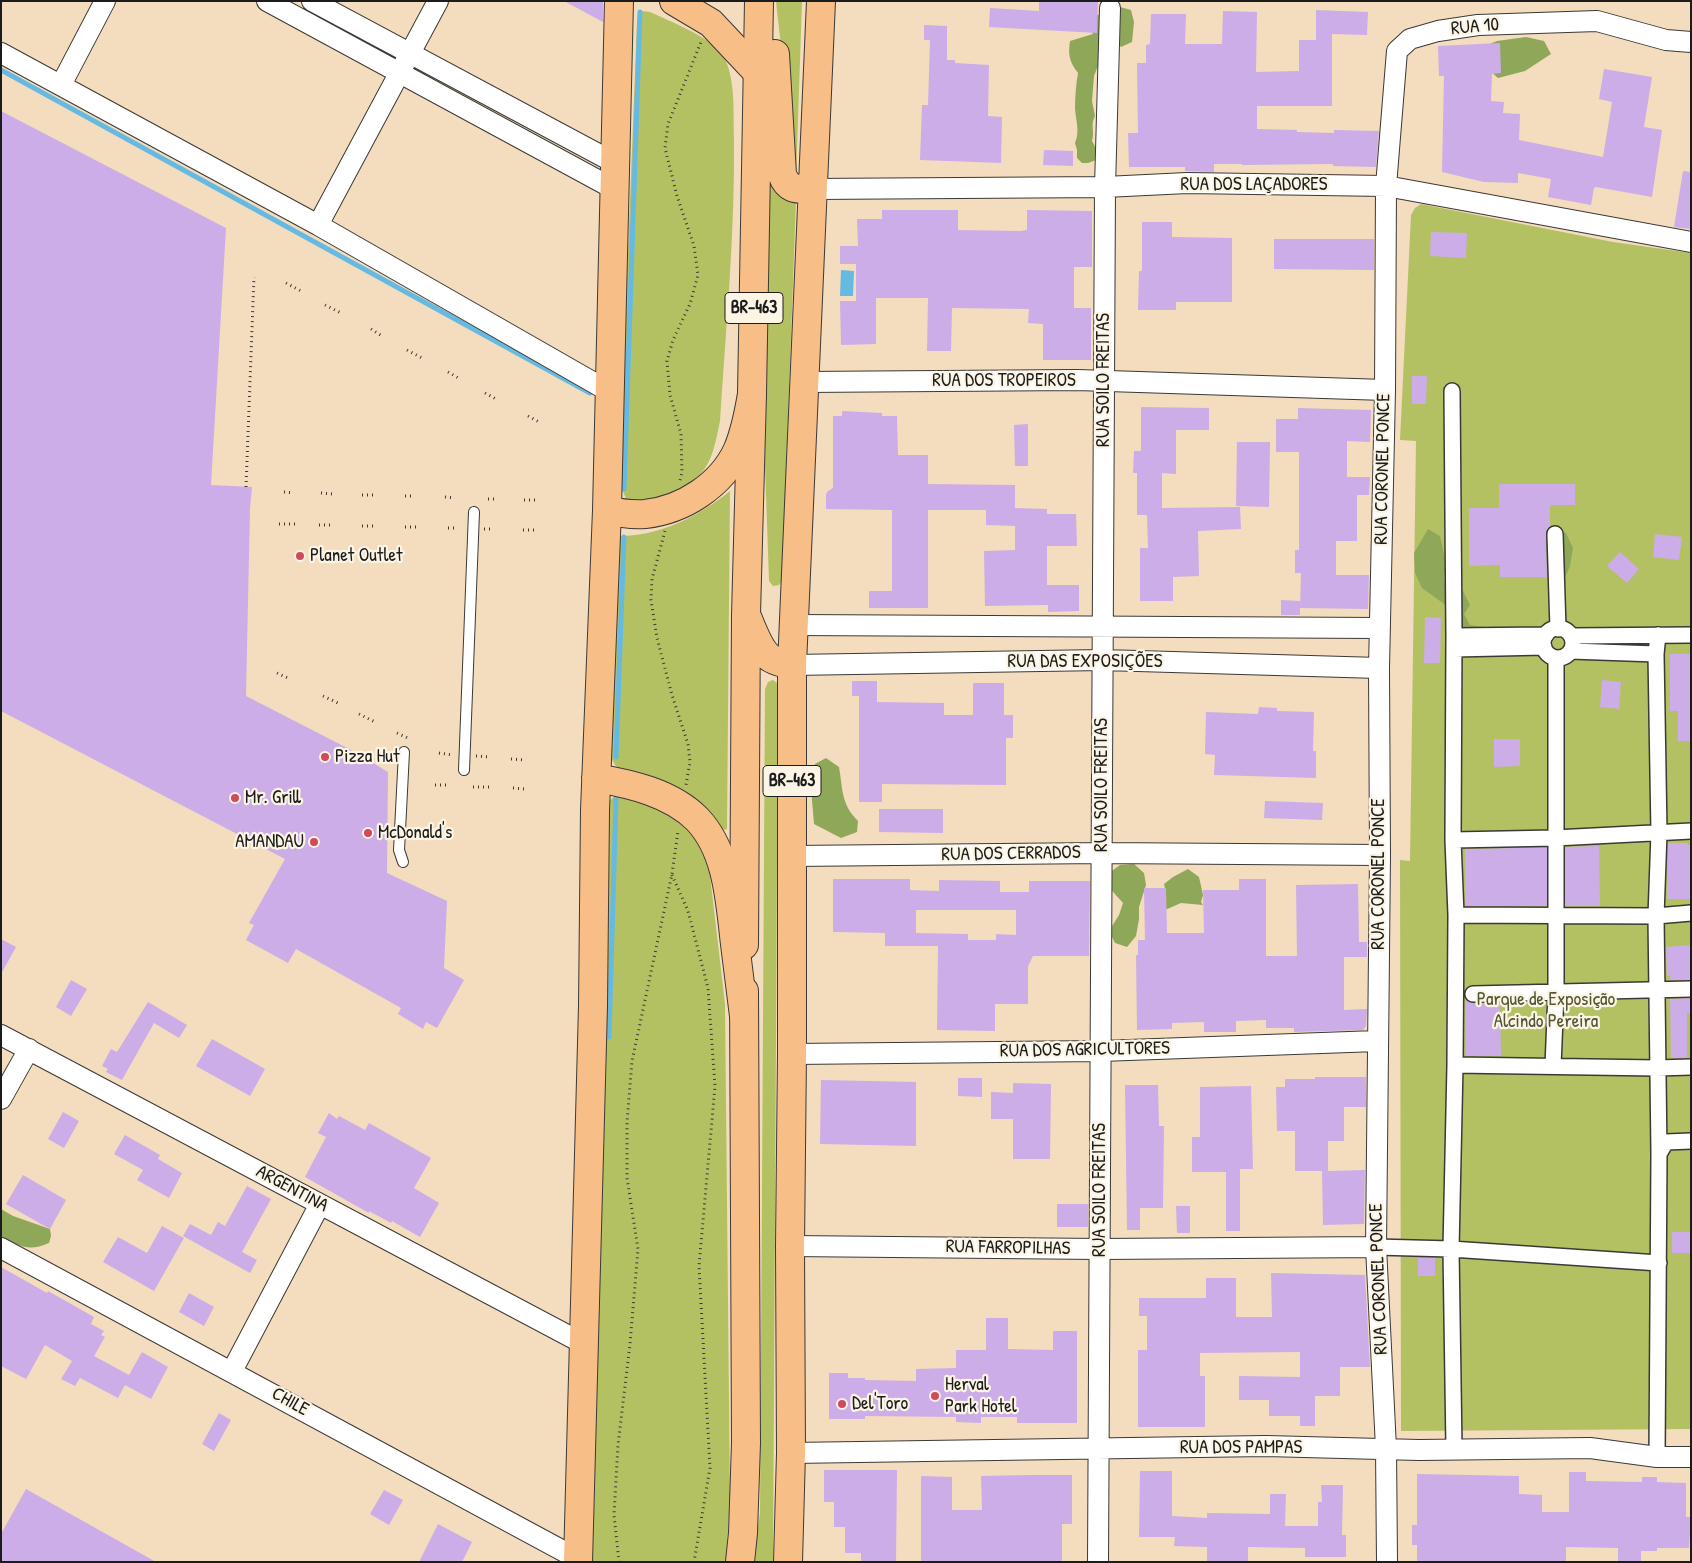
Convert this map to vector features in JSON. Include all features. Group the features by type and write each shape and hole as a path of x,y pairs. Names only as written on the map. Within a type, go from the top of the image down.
{"main road":[{"path":"578,1560 593,1006 596,778 607,510 619,1"},
{"path":"674,1 711,23 758,73"},
{"name":"BR-463","path":"740,1562 743,1533 746,1443 744,1016 746,615 759,1"},
{"path":"766,1 776,59 782,174 785,183 791,187 813,189"},
{"name":"BR-463","path":"788,1562 792,1054 792,664 821,1"},
{"path":"607,510 623,514 644,514 673,508 699,495 721,475 737,450 747,422 752,394"},
{"path":"746,615 756,638 768,656 780,662 792,664"},
{"path":"596,778 625,783 659,794 684,794 719,855 730,898 744,1016"}],"street":[{"path":"61,84 105,1"},
{"path":"267,1 614,190"},
{"path":"312,1 615,163"},
{"path":"318,225 438,1"},
{"name":"RUA SOILO FREITAS","path":"1098,1562 1105,187 1110,8"},
{"name":"RUA 10","path":"1386,186 1397,51 1410,39 1438,31 1478,25 1596,22 1666,40 1691,42"},
{"path":"1,53 318,225 610,392"},
{"name":"RUA DOS LAÇADORES","path":"813,189 1105,187 1188,183 1386,186 1691,242"},
{"name":"RUA CORONEL PONCE","path":"1386,186 1385,390 1379,668 1380,855 1376,1247 1386,1448 1388,1562"},
{"name":"RUA DOS TROPEIROS","path":"804,382 1077,380 1385,390"},
{"path":"1452,391 1453,840 1456,915 1451,1248 1454,1449"},
{"path":"1553,1066 1556,993 1554,838 1556,658 1565,656 1558,640 1555,534"},
{"name":"RUA DAS EXPOSIÇÕES","path":"794,625 1380,628"},
{"path":"1657,1456 1659,1154 1656,916 1659,834 1656,654 1658,635"},
{"path":"1454,642 1691,635"},
{"path":"1558,640 1656,654"},
{"name":"RUA DAS EXPOSIÇÕES","path":"792,664 1103,660 1379,668"},
{"path":"1453,840 1554,838 1691,831"},
{"name":"RUA DOS CERRADOS","path":"792,856 1102,853 1380,855"},
{"path":"1456,915 1656,916 1691,913"},
{"path":"1473,994 1691,989"},
{"name":"ARGENTINA","path":"1,1034 584,1344"},
{"name":"RUA DOS AGRICULTORES","path":"792,1054 1101,1051 1377,1041"},
{"path":"1,1098 29,1049"},
{"path":"1455,1065 1691,1067"},
{"path":"1659,1154 1666,1142 1691,1141"},
{"path":"232,1371 320,1204"},
{"name":"RUA FARROPILHAS","path":"790,1246 1376,1247"},
{"path":"1376,1247 1451,1248 1659,1263"},
{"name":"CHILE","path":"1,1248 232,1371 578,1560"},
{"name":"RUA DOS PAMPAS","path":"790,1453 1266,1446 1454,1449 1590,1448 1657,1456 1691,1457"}],"lane":[{"path":"464,770 474,512"},
{"path":"402,862 399,850 404,752"}],"path":[{"path":"682,473 681,434 670,395 668,361 673,340 690,304 698,275 694,246 677,196 666,148 668,124 681,88 711,23"},
{"path":"246,487 254,276"},
{"path":"286,283 301,291"},
{"path":"325,305 341,313"},
{"path":"370,329 382,336"},
{"path":"407,350 422,358"},
{"path":"448,372 460,379"},
{"path":"485,393 498,400"},
{"path":"528,416 539,422"},
{"path":"284,492 294,493"},
{"path":"322,494 333,494"},
{"path":"362,495 375,495"},
{"path":"404,496 414,496"},
{"path":"445,497 455,498"},
{"path":"488,499 496,499"},
{"path":"524,500 538,500"},
{"path":"278,524 296,524"},
{"path":"319,525 332,525"},
{"path":"362,526 374,526"},
{"path":"405,527 417,527"},
{"path":"448,528 458,528"},
{"path":"484,529 494,529"},
{"path":"523,530 537,530"},
{"path":"618,1562 614,1515 618,1445 630,1344 638,1248 627,1178 627,1122 632,1061 672,874 690,762 688,744 672,695 657,638 651,600 652,578 665,531"},
{"path":"277,673 290,680"},
{"path":"323,696 338,703"},
{"path":"359,714 375,722"},
{"path":"397,733 414,742"},
{"path":"439,754 453,755"},
{"path":"473,756 490,757"},
{"path":"510,759 525,760"},
{"path":"434,785 448,785"},
{"path":"473,787 489,787"},
{"path":"513,788 525,789"},
{"path":"672,874 688,911 708,988 716,1086 700,1266 710,1468 694,1562"}],"green space":[{"path":"776,1 802,1 796,179 777,11"},
{"path":"1120,7 1131,10 1134,22 1132,42 1121,47 1115,41 1114,14"},
{"path":"1089,10 1104,18 1103,53 1094,76 1092,101 1095,116 1092,141 1097,150 1096,160 1082,163 1077,158 1075,143 1078,73 1071,61 1069,50 1070,41 1093,34 1081,15"},
{"path":"642,11 650,12 690,31 719,50 728,66 734,108 732,245 718,433 709,461 698,477 690,484 658,501 627,501 619,482 637,22 638,13"},
{"path":"1526,37 1544,41 1551,54 1525,71 1498,78 1483,65 1480,48 1497,41"},
{"path":"766,72 771,181 778,191 796,201 782,581 779,585 773,586 769,581 765,466"},
{"name":"Parque de Exposição Alcindo Pereira","path":"1421,204 1613,242 1691,253 1691,1429 1401,1431 1400,860 1410,861 1416,441 1400,440 1411,215 1415,208"},
{"path":"730,491 727,829 724,830 709,812 621,770 615,765 609,754 620,536 650,532 678,523 705,509"},
{"path":"1555,528 1566,533 1573,548 1570,566 1564,580 1555,580 1547,576 1543,538"},
{"path":"1428,529 1440,536 1445,561 1445,583 1453,594 1462,589 1470,605 1464,614 1470,625 1498,629 1451,630 1445,614 1454,611 1422,588 1415,573 1414,553"},
{"path":"773,680 777,683 778,690 773,1562 753,1562 760,1513 765,689 768,682"},
{"path":"826,758 839,767 842,790 848,809 858,821 857,832 841,838 814,824 811,788 815,764"},
{"path":"617,794 661,807 691,828 698,837 709,867 725,1004 730,1499 726,1562 586,1562 607,803"},
{"path":"1134,864 1144,873 1146,885 1139,907 1136,936 1127,947 1115,943 1109,931 1119,915 1123,903 1106,884 1105,876 1120,865"},
{"path":"1188,869 1199,877 1203,895 1201,902 1203,905 1181,903 1165,910 1157,907 1166,893 1164,884"},
{"path":"1,1209 13,1216 50,1229 49,1243 42,1246 25,1247 1,1237"}],"water":[{"path":"841,270 854,271 853,296 840,296"}],"building":[{"path":"564,1 603,1 603,22"},
{"path":"1039,1 1098,1 1097,33 989,27 990,8 1039,11"},
{"path":"1316,10 1368,12 1367,35 1332,34 1332,106 1257,106 1257,129 1334,133 1334,130 1379,131 1376,167 1333,166 1333,164 1214,164 1214,172 1185,171 1185,167 1129,167 1128,133 1138,133 1137,63 1146,63 1146,45 1150,44 1151,14 1186,14 1185,44 1222,44 1223,11 1257,12 1256,72 1299,71 1299,40 1316,40"},
{"path":"924,25 947,26 947,60 955,60 955,63 989,65 988,116 1002,117 1001,163 920,160 922,105 928,105 930,40 924,40"},
{"path":"1500,43 1501,73 1492,74 1491,101 1504,102 1503,113 1520,114 1519,140 1603,157 1612,102 1599,99 1604,69 1652,77 1644,127 1662,130 1652,197 1596,187 1594,188 1591,205 1548,197 1551,179 1518,173 1518,183 1484,182 1442,172 1444,76 1439,76 1438,46"},
{"path":"1,111 226,228 211,485 252,487 246,696 355,752 388,772 387,873 447,901 444,968 464,980 437,1028 426,1022 423,1029 398,1014 401,1008 296,949 288,963 246,940 254,925 249,923 285,859 1,711"},
{"path":"1044,150 1073,151 1073,166 1043,165"},
{"path":"1683,171 1691,172 1691,229 1674,227"},
{"path":"882,210 958,210 958,230 1020,231 1027,230 1027,210 1092,211 1092,267 1074,267 1074,308 1091,308 1091,360 1043,360 1043,324 1028,323 1029,309 952,308 951,351 927,351 928,298 876,298 876,344 841,345 840,301 856,301 856,264 840,264 840,246 858,246 857,219 882,219"},
{"path":"1142,222 1172,222 1172,237 1232,238 1232,302 1176,302 1176,310 1138,310 1139,271 1142,271"},
{"path":"1431,232 1467,233 1466,258 1430,256"},
{"path":"1274,239 1374,239 1374,270 1274,269"},
{"path":"1412,376 1427,376 1426,404 1412,404"},
{"path":"1141,407 1209,408 1209,430 1176,430 1176,474 1162,473 1162,508 1240,507 1241,529 1198,531 1199,576 1173,577 1173,601 1140,601 1140,548 1148,548 1147,515 1137,515 1137,473 1133,473 1134,451 1141,451"},
{"path":"1298,408 1371,410 1370,442 1347,441 1347,477 1370,477 1369,495 1357,495 1357,541 1336,541 1336,575 1369,575 1368,609 1300,608 1301,573 1295,573 1295,550 1299,550 1299,452 1276,452 1276,419 1298,419"},
{"path":"842,411 882,413 882,416 897,416 898,455 928,455 928,484 1015,485 1015,508 1047,509 1047,514 1076,514 1077,546 1047,546 1047,585 1079,585 1079,611 1048,612 1048,605 985,606 984,551 1015,550 1015,526 986,525 986,510 928,510 928,608 869,608 869,591 892,591 892,510 826,509 826,494 833,488 833,416 842,416"},
{"path":"1028,424 1028,466 1015,466 1014,425"},
{"path":"1237,442 1270,442 1269,507 1236,506"},
{"path":"1499,484 1575,484 1575,505 1550,505 1550,526 1546,534 1547,577 1500,577 1500,565 1469,566 1469,508 1499,508"},
{"path":"1655,534 1682,537 1679,560 1653,557"},
{"path":"1620,552 1639,569 1627,583 1607,566"},
{"path":"1281,600 1300,601 1300,615 1281,615"},
{"path":"1425,617 1441,618 1440,663 1424,663"},
{"path":"1670,654 1691,654 1691,741 1678,741 1678,711 1670,711"},
{"path":"1602,680 1621,682 1619,709 1600,707"},
{"path":"852,681 877,681 877,702 944,703 944,715 973,715 973,683 1004,683 1004,715 1013,715 1013,738 1006,738 1006,785 882,784 882,802 859,802 859,696 852,696"},
{"path":"1259,707 1277,708 1277,711 1314,712 1313,751 1316,751 1316,778 1214,775 1215,755 1205,754 1206,712 1258,714"},
{"path":"1494,739 1520,739 1520,766 1494,767"},
{"path":"1265,801 1323,803 1322,820 1264,818"},
{"path":"879,809 943,809 943,833 879,832"},
{"path":"1668,843 1688,843 1688,845 1691,845 1691,899 1667,899"},
{"path":"1599,846 1600,906 1565,906 1565,847"},
{"path":"1547,848 1547,906 1465,906 1465,849"},
{"path":"833,879 910,879 910,890 939,891 939,880 1000,881 1000,892 1029,892 1029,881 1090,881 1089,956 1033,956 1028,966 1028,1004 995,1004 995,1031 937,1030 938,946 885,946 885,933 833,932","holes":["916,910 1016,910 1016,935 996,934 996,940 968,940 968,934 916,933"]},
{"path":"1239,879 1266,879 1266,956 1297,956 1296,885 1358,884 1359,942 1367,942 1367,957 1344,957 1344,1010 1367,1009 1366,1026 1363,1030 1294,1032 1294,1028 1266,1028 1266,1020 1236,1021 1236,1032 1204,1032 1204,1022 1172,1023 1172,1029 1137,1030 1136,955 1138,955 1138,940 1145,940 1144,888 1166,888 1167,933 1204,933 1203,890 1239,890"},
{"path":"1,939 16,947 1,974"},
{"path":"1691,945 1691,980 1670,980 1670,976 1667,976 1666,947"},
{"path":"71,980 87,989 71,1016 56,1007"},
{"path":"1691,998 1691,1013 1687,1013 1687,1058 1671,1058 1670,999"},
{"path":"1465,1001 1473,1003 1500,1003 1501,1056 1466,1056"},
{"path":"148,1002 187,1025 179,1038 154,1023 122,1080 106,1072 108,1069 102,1066 111,1049 117,1052"},
{"path":"212,1039 265,1069 250,1096 196,1066"},
{"path":"1315,1077 1366,1077 1366,1107 1344,1107 1344,1141 1328,1141 1328,1171 1365,1170 1364,1224 1323,1225 1322,1171 1295,1171 1295,1131 1277,1131 1276,1087 1285,1087 1285,1079 1315,1079"},
{"path":"958,1078 982,1078 982,1097 958,1096"},
{"path":"821,1080 916,1082 916,1146 820,1144"},
{"path":"1013,1083 1051,1084 1050,1159 1013,1159 1013,1119 991,1119 991,1092 1013,1093"},
{"path":"1125,1085 1158,1085 1159,1126 1164,1126 1163,1208 1140,1208 1140,1230 1127,1230"},
{"path":"1251,1086 1253,1169 1240,1169 1240,1231 1226,1231 1226,1172 1192,1172 1192,1137 1200,1137 1200,1087"},
{"path":"63,1112 79,1121 64,1148 48,1139"},
{"path":"329,1113 337,1119 339,1116 365,1130 369,1123 431,1158 414,1188 439,1203 420,1237 392,1221 391,1223 369,1211 369,1213 305,1177 326,1137 318,1133"},
{"path":"125,1135 160,1155 158,1159 182,1173 169,1198 137,1180 143,1170 114,1154"},
{"path":"23,1175 66,1200 50,1229 6,1204"},
{"path":"247,1186 271,1199 242,1252 257,1260 250,1273 183,1236 190,1224 211,1235 218,1222 225,1226"},
{"path":"1057,1204 1088,1204 1088,1227 1057,1227"},
{"path":"1176,1206 1190,1206 1190,1233 1177,1233"},
{"path":"162,1226 184,1238 154,1291 103,1262 118,1237 147,1253"},
{"path":"1672,1232 1691,1232 1691,1253 1672,1253"},
{"path":"1418,1258 1435,1258 1435,1276 1418,1276"},
{"path":"1,1267 94,1317 91,1324 104,1331 101,1335 105,1337 94,1356 129,1375 142,1352 168,1367 151,1399 125,1385 118,1398 80,1378 75,1386 61,1379 72,1361 45,1345 26,1379 1,1366"},
{"path":"1271,1273 1365,1275 1370,1367 1340,1367 1340,1396 1315,1396 1315,1426 1300,1426 1300,1416 1269,1416 1269,1400 1239,1400 1239,1376 1300,1377 1300,1352 1200,1353 1200,1376 1205,1376 1205,1427 1138,1427 1138,1350 1147,1350 1147,1316 1139,1316 1139,1298 1206,1298 1206,1278 1236,1278 1236,1317 1272,1317"},
{"path":"189,1293 214,1307 204,1326 179,1312"},
{"path":"986,1318 1008,1318 1008,1349 1053,1350 1053,1331 1077,1331 1077,1423 1017,1423 1017,1417 981,1417 981,1423 956,1422 956,1417 865,1416 865,1419 829,1419 829,1373 848,1373 848,1378 865,1378 865,1380 916,1381 916,1369 956,1368 956,1350 986,1350"},
{"path":"219,1413 231,1420 214,1451 202,1444"},
{"path":"824,1470 897,1470 896,1562 861,1562 861,1553 845,1553 845,1527 834,1527 834,1502 824,1502"},
{"path":"1140,1471 1172,1471 1172,1516 1207,1518 1207,1513 1270,1514 1270,1494 1286,1494 1285,1526 1318,1526 1318,1502 1322,1502 1321,1485 1343,1485 1342,1535 1346,1535 1346,1557 1305,1557 1305,1548 1248,1547 1248,1562 1207,1562 1207,1547 1174,1546 1175,1537 1139,1537"},
{"path":"1569,1472 1586,1472 1586,1481 1642,1482 1642,1477 1657,1477 1657,1482 1686,1483 1686,1517 1691,1517 1689,1548 1657,1548 1657,1551 1641,1551 1641,1562 1618,1562 1618,1548 1566,1547 1566,1562 1417,1562 1417,1545 1412,1545 1412,1525 1417,1525 1417,1474 1519,1476 1519,1494 1542,1495 1542,1512 1569,1512"},
{"path":"1072,1475 1072,1524 1062,1524 1062,1562 921,1562 921,1476 952,1477 952,1510 982,1510 981,1476"},
{"path":"26,1489 156,1562 1,1562 1,1534"},
{"path":"384,1490 403,1500 389,1525 370,1514"},
{"path":"438,1524 472,1542 462,1562 419,1562"}],"waterway":[{"path":"624,489 640,12"},
{"path":"1,70 590,393"},
{"path":"616,757 624,537"},
{"path":"609,1037 616,799"}],"place":[{"name":"Planet Outlet","path":"300,556"},
{"name":"Pizza Hut","path":"325,757"},
{"name":"Mr. Grill","path":"235,798"},
{"name":"McDonald's","path":"368,833"},
{"name":"AMANDAU","path":"314,842"},
{"name":"Herval Park Hotel","path":"935,1396"},
{"name":"Del'Toro","path":"842,1404"}]}
